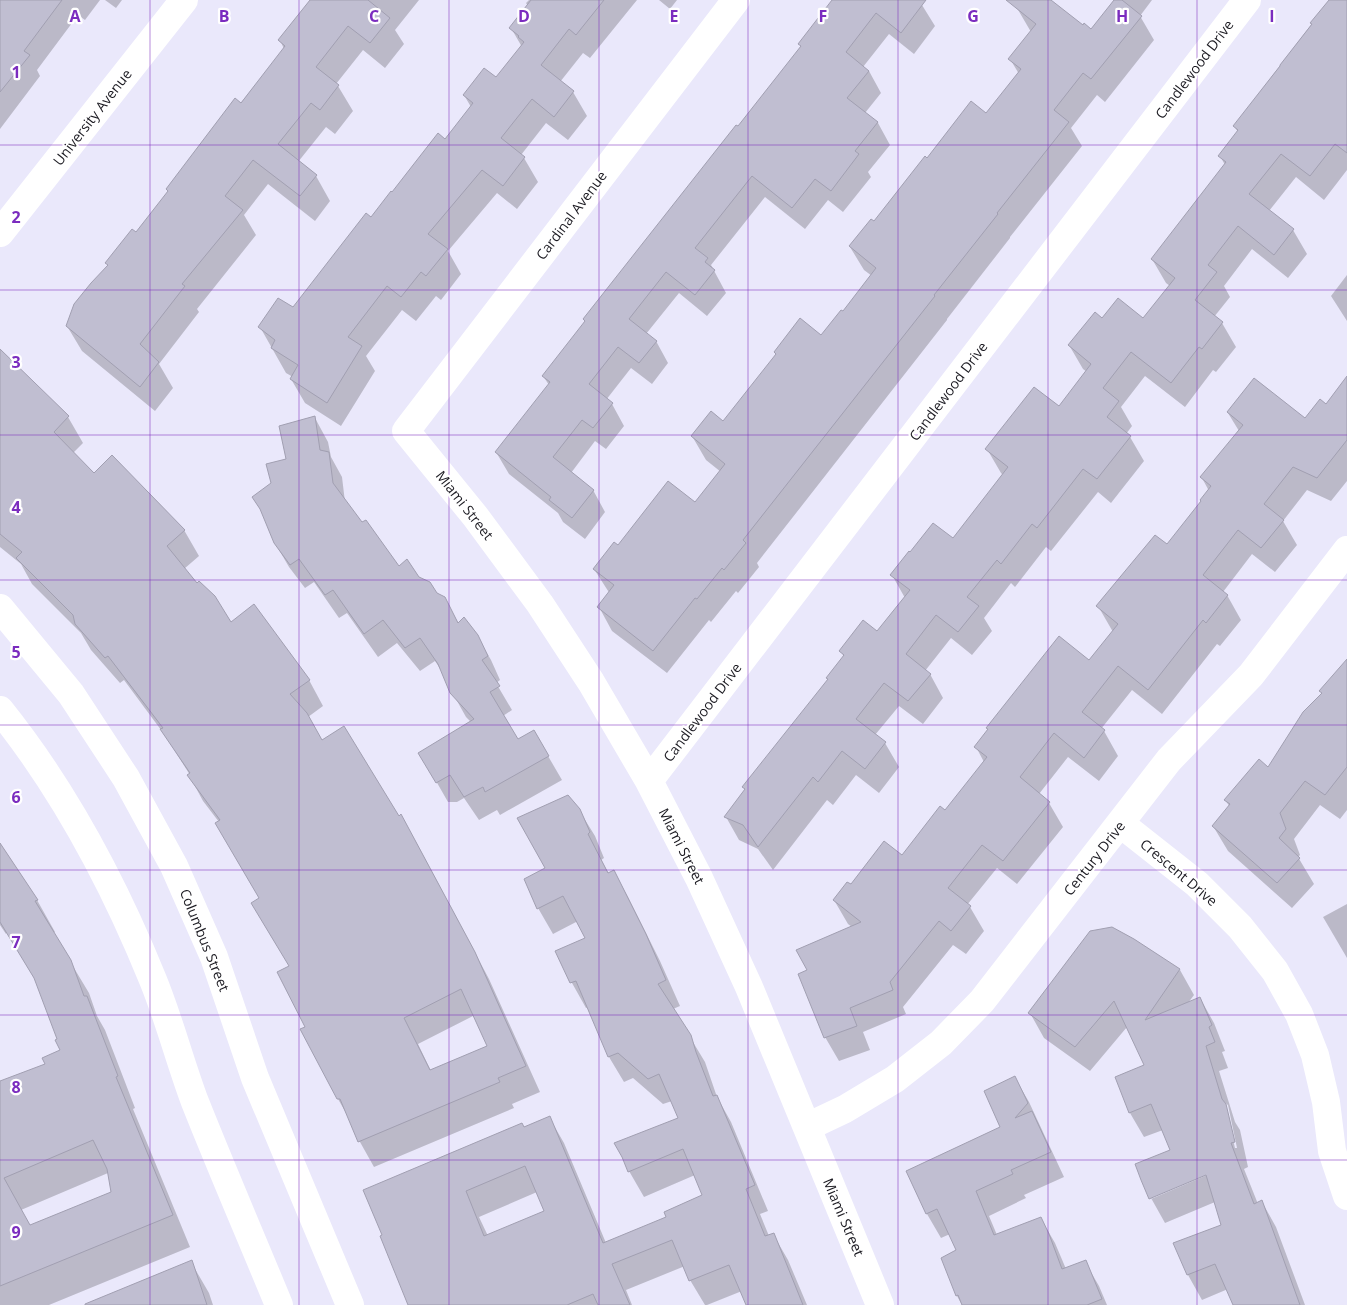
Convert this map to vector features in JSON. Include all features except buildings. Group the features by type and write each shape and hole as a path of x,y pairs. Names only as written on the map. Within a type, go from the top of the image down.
{"street":[{"name":"University Avenue","path":"0,233 184,0"},
{"name":"Cardinal Avenue","path":"406,431 736,0"},
{"name":"Candlewood Drive","path":"649,781 1247,0"},
{"name":"Miami Street","path":"406,431 475,516 540,604 591,682 649,781 703,886 749,987 880,1305"},
{"name":"Century Drive","path":"806,1127 845,1109 895,1079 941,1043 982,1001 1169,760 1251,675 1347,550"},
{"name":"Columbus Street","path":"0,608 71,694 126,778 174,866 214,957 255,1078 350,1305"},
{"path":"0,710 18,733 70,812 116,894 154,981 195,1101 279,1305"},
{"name":"Crescent Drive","path":"1121,824 1197,884 1240,927 1275,971 1299,1014 1315,1055 1336,1098 1332,1151 1347,1196"}]}
